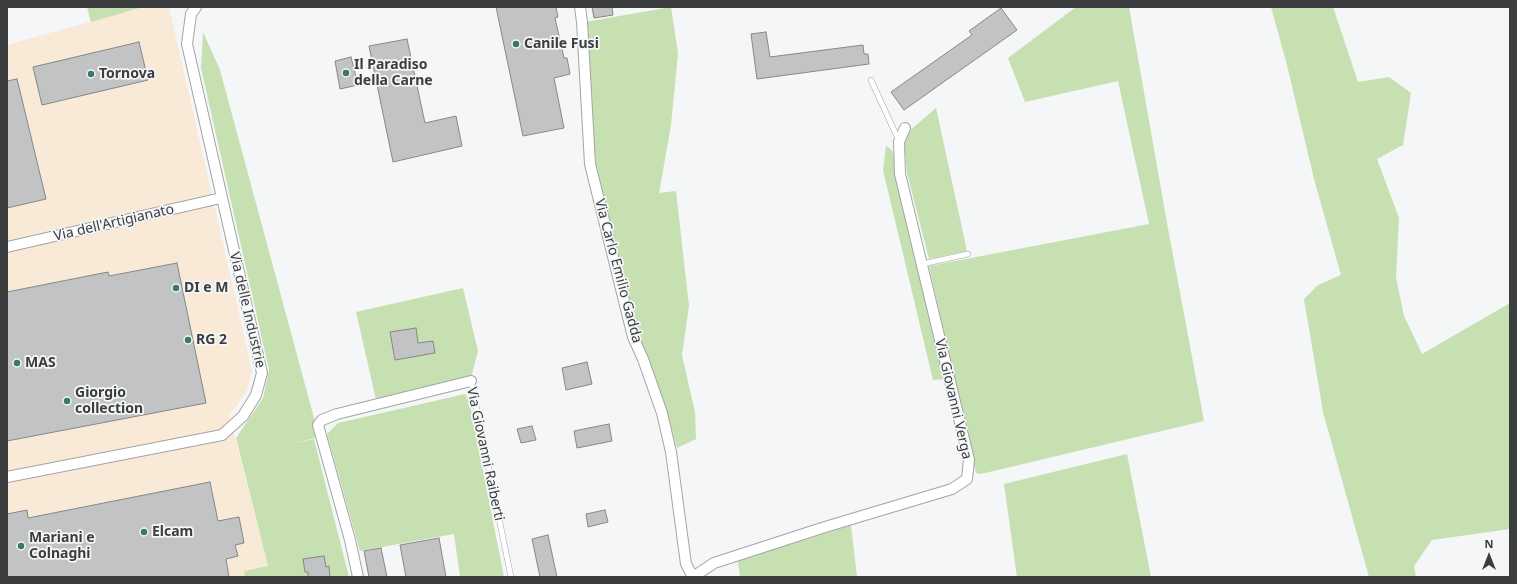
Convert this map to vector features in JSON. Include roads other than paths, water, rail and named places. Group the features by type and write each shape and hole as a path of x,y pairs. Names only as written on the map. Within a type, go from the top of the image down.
{"street":[{"name":"Via delle Industrie","path":"7,477 222,434 243,416 256,395 262,373 186,44 192,14 196,7"},
{"name":"Via Carlo Emilio Gadda","path":"580,7 590,164 633,337 643,359 662,413 671,452 686,564 693,577"},
{"name":"Via Giovanni Verga","path":"693,577 714,564 825,527 952,489 967,479 969,460 900,174 899,142 905,128"},
{"name":"Via dell'Artigianato","path":"7,247 221,198"},
{"name":"Via Giovanni Raiberti","path":"358,577 350,540 318,425 322,420 337,414 471,381"}],"lane":[{"path":"871,80 899,142"},
{"path":"922,264 968,254"},
{"name":"Via Giovanni Raiberti","path":"471,381 511,577"}],"place":[{"name":"Canile Fusi","path":"516,44"},
{"name":"Il Paradiso della Carne","path":"346,73"},
{"name":"Tornova","path":"91,74"},
{"name":"DI e M","path":"176,288"},
{"name":"RG 2","path":"188,340"},
{"name":"MAS","path":"17,363"},
{"name":"Giorgio collection","path":"67,401"},
{"name":"Elcam","path":"144,532"},
{"name":"Mariani e Colnaghi","path":"21,546"}]}
